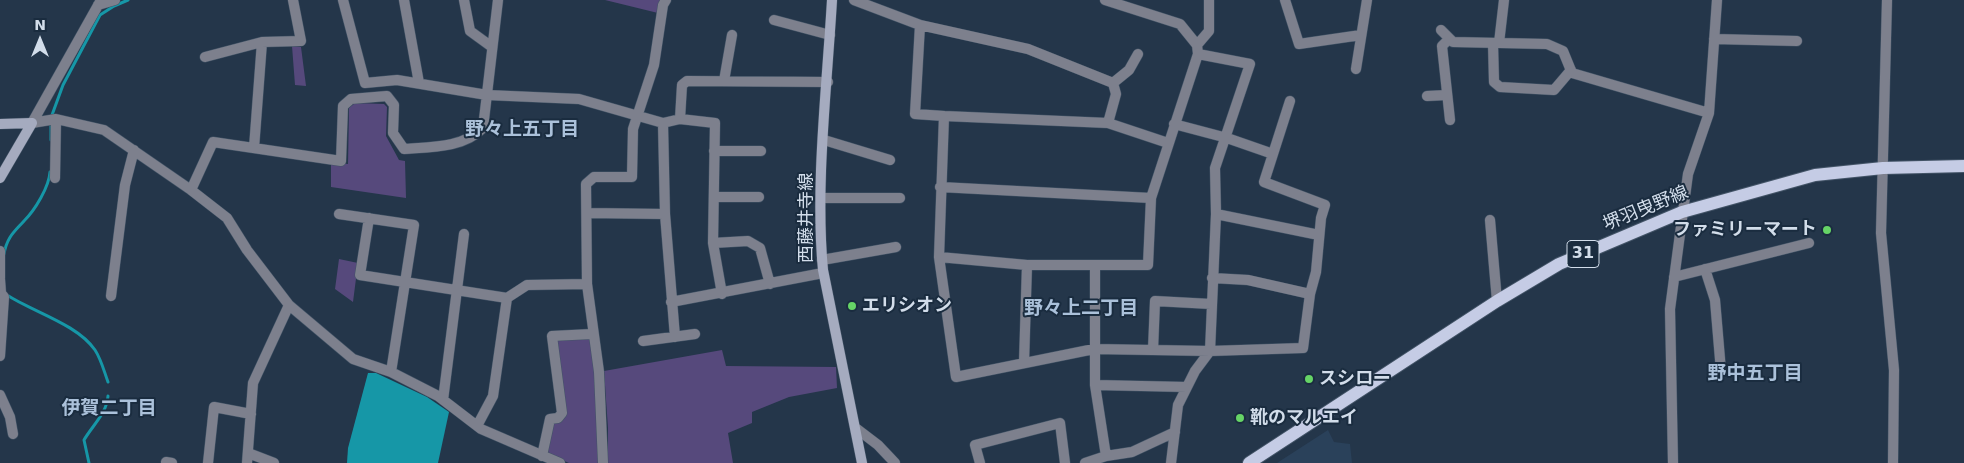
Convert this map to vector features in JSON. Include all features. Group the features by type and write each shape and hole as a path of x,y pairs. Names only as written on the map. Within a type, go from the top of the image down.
{"main road":[{"name":"西藤井寺線","path":"832,0 824,140 822,260 823,273 857,429 862,463"},
{"path":"0,124 32,122"},
{"path":"0,178 32,122"},
{"name":"堺羽曳野線","path":"1249,463 1497,301 1560,264 1682,212 1815,176 1883,168 1964,166"}],"street":[{"path":"32,122 99,3 115,0"},
{"path":"205,57 262,42 301,40 293,0"},
{"path":"343,0 365,83 397,80 487,95 579,100 663,123 680,119 715,123 713,243 722,294"},
{"path":"404,0 419,83"},
{"path":"464,0 470,32 492,47"},
{"path":"191,190 213,142 341,161 343,106 351,99 387,96 394,105 393,132 404,149 442,146 473,138 483,128 498,0"},
{"path":"603,463 599,372 592,334 587,284 586,184 594,177 632,177 633,129 654,65 663,5 666,0"},
{"path":"854,0 920,25 1028,49 1113,83"},
{"path":"1105,0 1180,24 1197,49 1250,64 1216,168 1216,214 1210,351 1178,405 1171,463"},
{"path":"1285,0 1299,44 1361,35"},
{"path":"1356,69 1367,0"},
{"path":"1504,0 1496,43 1494,82 1500,87 1554,90 1571,70"},
{"path":"1673,463 1670,309 1688,174 1709,112 1717,0"},
{"path":"1887,0 1881,233 1894,370 1893,463"},
{"path":"939,257 1027,265 1148,265 1151,198 1197,49 1209,31 1207,2"},
{"path":"774,20 830,35"},
{"path":"920,25 915,114 1108,123 1168,143"},
{"path":"1441,30 1452,42 1547,44 1563,52 1572,73 1709,112"},
{"path":"724,81 732,35"},
{"path":"1449,39 1442,46 1450,120"},
{"path":"1714,39 1797,41"},
{"path":"254,148 262,42"},
{"path":"1113,83 1129,70 1138,54"},
{"path":"680,119 682,85 687,81 828,82"},
{"path":"1108,123 1116,94 1113,83"},
{"path":"1427,96 1447,95"},
{"path":"944,116 939,257 956,377 1094,348 1210,351 1303,348 1310,294 1316,272 1320,218 1325,205 1264,182 1290,101"},
{"path":"32,122 56,118 104,130 191,190 227,218 247,250 289,305 353,359 391,372 443,400 477,426 560,463"},
{"path":"55,178 56,118"},
{"path":"663,123 665,214 675,337"},
{"path":"1174,124 1227,138 1273,154"},
{"path":"824,140 890,160"},
{"path":"112,296 125,185 134,150"},
{"path":"714,151 761,151"},
{"path":"940,187 1151,198"},
{"path":"714,197 759,197"},
{"path":"822,198 900,198"},
{"path":"586,213 665,214"},
{"path":"339,214 414,225 391,372"},
{"path":"1216,214 1319,235"},
{"path":"369,218 360,275 507,298 527,285 587,284"},
{"path":"1490,220 1497,301"},
{"path":"443,400 464,234"},
{"path":"713,243 748,241 760,248 770,284"},
{"path":"1674,277 1809,243"},
{"path":"822,260 896,248"},
{"path":"0,251 1,293 4,297 0,356"},
{"path":"1024,362 1027,265"},
{"path":"1095,265 1095,385 1106,456"},
{"path":"1705,269 1715,300 1721,371"},
{"path":"671,302 722,294 823,273"},
{"path":"1212,278 1248,280 1310,294"},
{"path":"477,426 493,396 507,298"},
{"path":"1153,350 1155,301 1211,304"},
{"path":"274,463 247,458 253,383 289,305"},
{"path":"542,456 550,419 558,418 562,413 552,336 592,334"},
{"path":"643,341 695,334"},
{"path":"1095,385 1187,387"},
{"path":"0,395 10,417 13,434"},
{"path":"208,463 214,407 251,414"},
{"path":"980,463 975,446 1060,423 1065,463"},
{"path":"857,429 878,445 895,463"},
{"path":"1085,463 1106,456 1132,452 1174,432"},
{"path":"167,463 172,463"}],"shaded area":[{"path":"605,0 662,0 658,13"},
{"path":"292,46 301,47 306,86 295,85"},
{"path":"355,103 384,104 387,107 386,136 399,160 405,161 406,198 331,187 331,162 348,164 349,108"},
{"path":"339,259 358,263 353,302 335,289"},
{"path":"590,338 596,374 599,463 569,463 546,453 553,422 560,422 556,339"},
{"path":"722,350 726,366 836,367 837,388 789,397 752,412 752,423 728,433 733,463 608,463 608,428 604,371"},
{"path":"1328,430 1334,442 1350,444 1352,463 1277,463"}],"water":[{"path":"368,373 376,373 427,397 449,412 438,463 347,463 348,448"}],"waterway":[{"path":"52,115 63,85 100,15 128,0"},
{"path":"51,125 51,140"},
{"path":"4,254 11,235 41,198 50,172"},
{"path":"7,295 54,319 87,341 95,350 108,382"},
{"path":"89,463 84,440 102,414 108,396"}],"place":[{"name":"ファミリーマート","path":"1827,230"},
{"name":"エリシオン","path":"852,306"},
{"name":"スシロー","path":"1309,379"},
{"name":"靴のマルエイ","path":"1240,418"}],"district":[{"name":"野々上五丁目","path":"522,130"},
{"name":"野々上二丁目","path":"1081,309"},
{"name":"野中五丁目","path":"1755,374"},
{"name":"伊賀二丁目","path":"109,409"}]}
